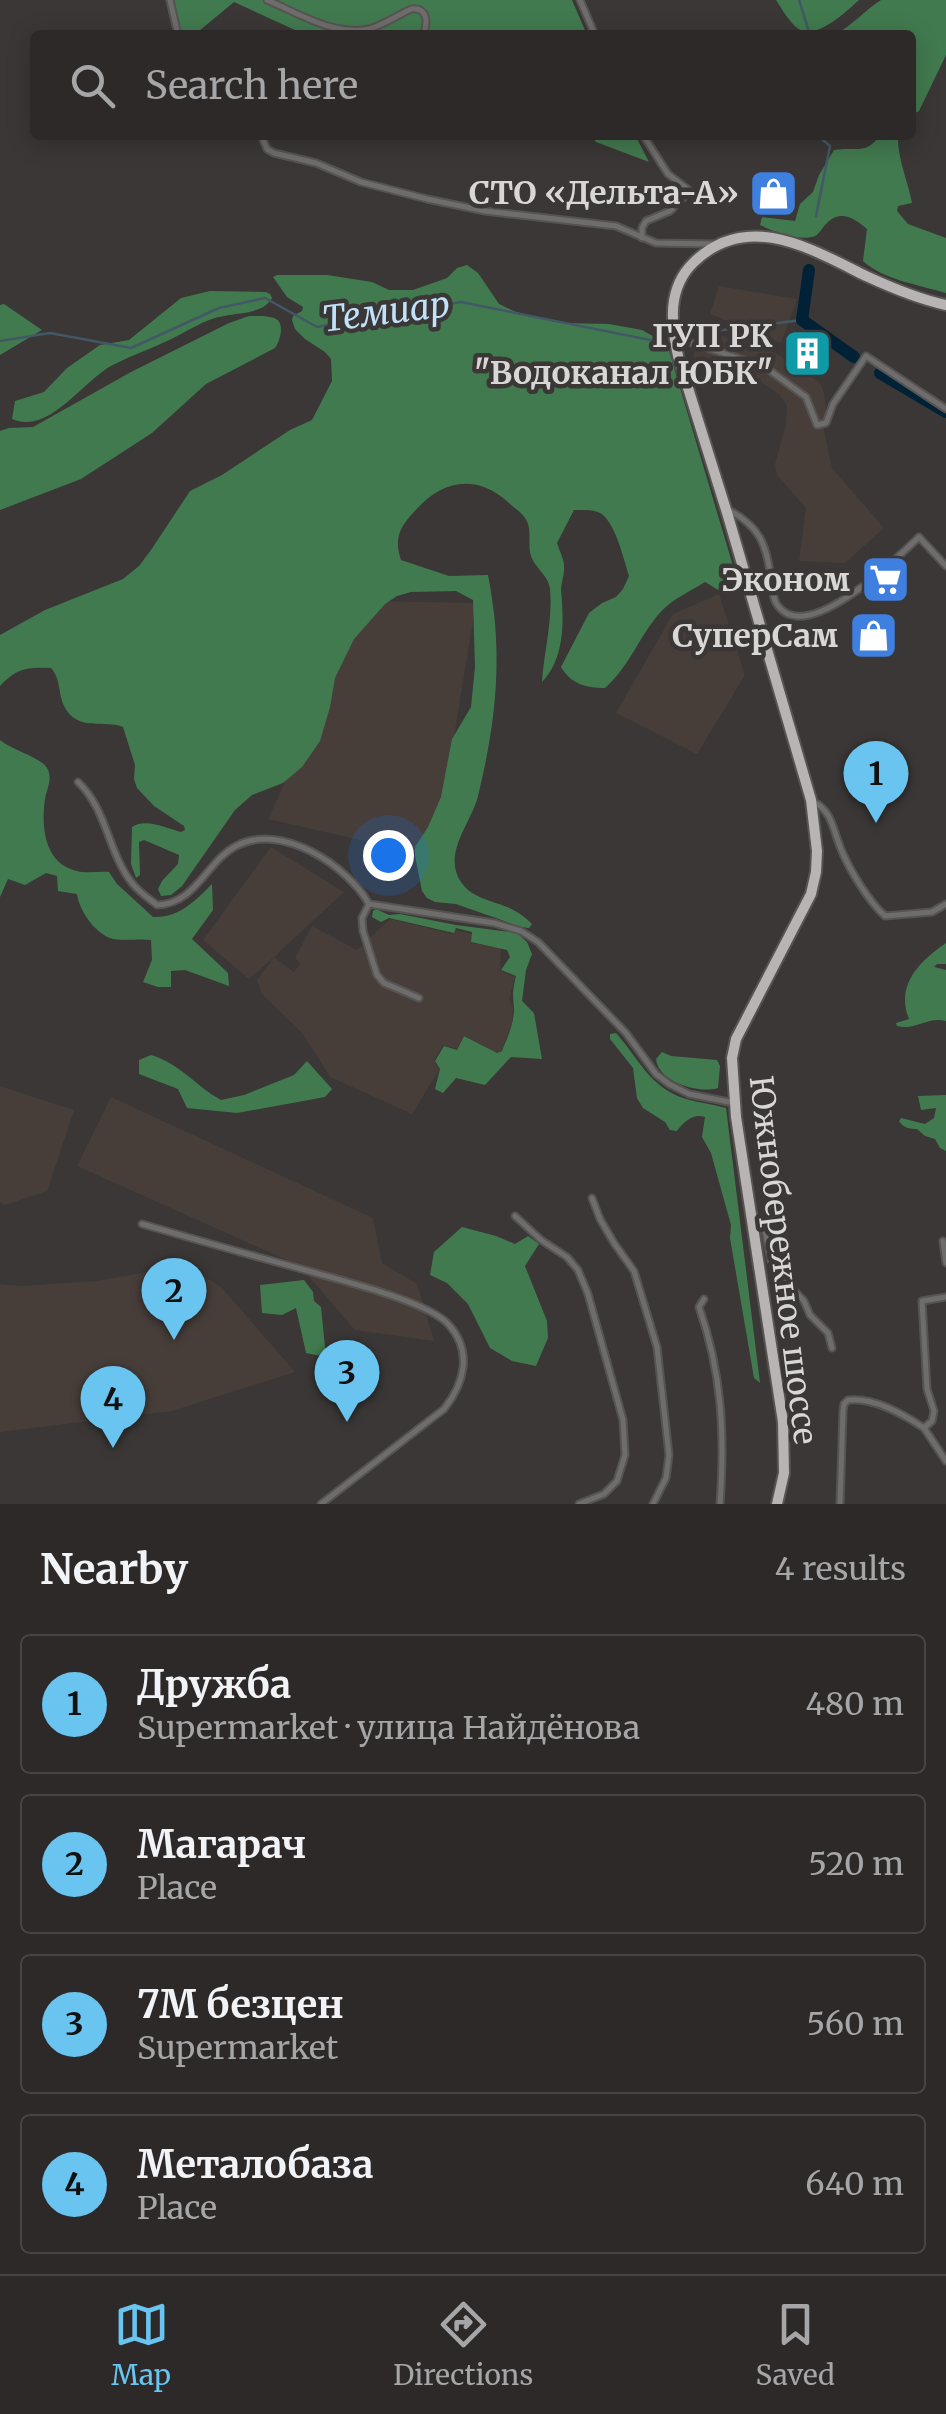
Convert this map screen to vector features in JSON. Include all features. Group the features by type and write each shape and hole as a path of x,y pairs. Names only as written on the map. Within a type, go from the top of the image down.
{"highway":[{"name":"Южнобережное шоссе","path":"776,1504 784,1473 783,1422 736,1117 732,1058 736,1038 811,894 818,852 808,801 678,356 671,325 674,286 689,262 714,244 756,234 810,246 903,290 946,304"},
{"name":"Южнобережное шоссе","path":"671,325 677,287 687,268 724,241 757,236 810,248 905,292 946,304"},
{"name":"Южнобережное шоссе","path":"776,1504 780,1474 776,1400 729,1105 726,1058 732,1038 809,889 814,854 808,801"}],"street":[{"path":"170,0 177,30"},
{"path":"267,0 349,30 373,28 418,8 425,15 424,30"},
{"path":"580,0 593,30"},
{"path":"263,140 274,153 427,199 616,226 656,243 714,244"},
{"path":"642,238 646,221 670,210 690,191 668,174 646,140"},
{"path":"671,325 686,341 765,367 806,397 817,425 826,423 866,356 946,408"},
{"path":"723,510 746,520 757,531 769,563 775,604 797,616 828,609 848,597 920,536 946,566"},
{"path":"78,782 89,792 130,881 157,905 181,900 222,856 238,845 259,839 304,848 328,860 363,893 369,904"},
{"path":"808,801 827,811 848,863 885,916 932,912 946,904"},
{"path":"369,904 362,918 363,931 377,975 384,983 419,998"},
{"path":"369,904 494,923 521,931 538,942 626,1034 656,1074 689,1094 729,1105"},
{"path":"592,1198 600,1219 634,1271 657,1347 668,1455 666,1478 653,1504"},
{"path":"515,1216 578,1270 623,1420 625,1455 617,1480 604,1494 579,1504"},
{"path":"142,1224 376,1290 434,1312 448,1323 460,1341 462,1380 444,1409 321,1504"},
{"path":"754,1225 764,1225 771,1261 828,1334 832,1348"},
{"path":"943,1241 946,1262"},
{"path":"778,1273 798,1335"},
{"path":"924,1428 932,1421 934,1411 927,1389 922,1301 946,1297"},
{"path":"704,1299 698,1307 711,1341 718,1379 720,1504"},
{"path":"840,1504 843,1411 848,1400 862,1399 906,1416 924,1428 946,1461"}],"shaded area":[{"path":"719,286 797,299 781,343 710,314"},
{"path":"699,332 757,342 820,383 826,408 823,426 832,468 884,528 845,563 799,561 806,508 777,475 775,464 787,406 779,394 761,382 693,357"},
{"path":"719,594 745,675 697,754 616,713 673,614"},
{"path":"369,601 476,603 434,857 268,819"},
{"path":"271,847 344,892 249,979 203,940"},
{"path":"390,919 453,934 455,930 472,934 471,943 501,948 500,971 515,977 509,999 512,1022 502,1050 496,1053 464,1035 457,1049 443,1045 434,1060 439,1070 412,1114 330,1077 303,1034 262,994 257,980 274,957 294,972 300,964 295,958 312,926 357,950"},
{"path":"0,1086 74,1110 47,1191 5,1205 0,1202"},
{"path":"111,1097 373,1218 382,1263 417,1284 434,1341 355,1330 300,1266 77,1166"},
{"path":"188,1265 222,1288 295,1372 172,1411 0,1432 0,1284 96,1281"}],"green space":[{"path":"173,0 572,0 585,30 295,30 234,2 200,30 181,30"},
{"path":"776,0 859,0 820,29 801,30"},
{"path":"881,0 946,0 946,55 919,111 916,112 916,30 842,30"},
{"path":"638,140 649,162 596,142"},
{"path":"898,140 912,203 898,206 897,211 908,224 946,238 946,293 871,268 863,261 867,229 847,217 831,219 816,235 802,238 760,225 762,217 795,221 800,204 813,192 834,150 865,148 875,142"},
{"path":"467,265 478,273 499,304 516,312 560,323 609,324 642,330 667,344 736,576 736,590 720,591 705,582 680,597 658,615 605,688 580,684 561,667 589,613 616,597 629,576 605,517 594,511 574,510 557,543 564,569 559,651 542,682 550,589 531,556 525,518 484,487 447,487 414,512 401,529 398,546 401,560 449,576 488,575 496,637 494,705 478,796 456,849 456,871 470,892 514,910 532,924 529,928 521,927 456,904 435,902 422,891 415,847 441,797 452,739 471,707 475,667 473,600 456,591 411,592 385,604 354,639 335,678 320,741 302,767 283,783 252,795 235,810 182,886 171,895 161,896 158,889 178,864 179,855 144,840 139,842 140,875 136,878 131,864 132,827 149,824 185,830 137,788 135,765 123,727 76,720 64,706 51,668 23,670 0,686 0,635 45,610 123,579 139,566 190,491 312,420 332,381 331,359 295,329 293,316 303,307 287,297 273,277 327,275 372,282 389,290 413,290 447,278"},
{"path":"210,291 266,292 272,298 257,310 209,320 117,363 40,419 12,419 15,401 44,392 67,368 100,345 129,340 181,298"},
{"path":"0,305 42,330 0,355"},
{"path":"264,316 279,321 280,337 275,348 206,384 152,433 81,479 0,510 0,431 33,427 229,323"},
{"path":"0,740 47,768 47,843 66,867 81,872 109,872 153,917 179,911 212,884 213,910 192,939 228,973 229,986 185,970 171,971 171,987 143,982 152,960 151,940 119,940 98,931 88,920 77,894 58,891 57,876 46,873 25,885 8,879 0,897"},
{"path":"376,909 389,915 517,933 527,942 532,954 522,1001 534,1013 542,1059 511,1057 485,1085 456,1078 443,1093 435,1089 440,1069 435,1061 444,1046 457,1050 464,1036 497,1053 502,1051 514,1015 516,976 501,970 510,957 507,950 471,942 472,932 456,928 454,933 389,918 381,922 372,917"},
{"path":"946,943 946,964 934,967 946,970 946,1021 897,1026 896,1023 909,1019 905,995 912,975"},
{"path":"616,1033 663,1088 686,1099 726,1108 760,1383 754,1378 731,1225 711,1153 702,1137 705,1117 693,1117 677,1131 670,1130 665,1122 643,1108 637,1098 633,1068 610,1039 610,1034"},
{"path":"662,1052 717,1060 718,1088 691,1088 671,1080 658,1067 656,1059"},
{"path":"151,1055 171,1064 221,1100 294,1075 307,1061 332,1089 325,1097 237,1113 187,1108 178,1089 139,1074 139,1060"},
{"path":"946,1095 946,1151 935,1139 899,1121 901,1118 925,1124 934,1118 936,1108 921,1110 918,1096"},
{"path":"462,1227 515,1244 528,1236 539,1244 525,1266 547,1321 548,1338 536,1366 512,1361 490,1348 468,1304 447,1283 430,1275 434,1252"},
{"path":"304,1280 321,1307 326,1357 306,1353 296,1308 282,1315 262,1313 260,1285"}],"waterway":[{"path":"799,0 808,30"},
{"path":"816,216 830,146 823,140"},
{"path":"809,270 802,320 854,357"},
{"name":"Темиар","path":"0,341 50,333 131,348 219,308 265,298 317,327 461,302 665,343"},
{"name":"Темиар","path":"691,334 802,320"},
{"path":"880,373 946,412"}],"place":[{"name":"СТО «Дельта-А»","path":"774,193"},
{"name":"ГУП РК \"Водоканал ЮБК\"","path":"808,354"},
{"name":"Эконом","path":"885,580"},
{"name":"СуперСам","path":"873,636"},
{"name":"Дружба","path":"876,823"},
{"name":"Магарач","path":"174,1340"},
{"name":"7М безцен","path":"347,1422"},
{"name":"Металобаза","path":"113,1448"}]}
